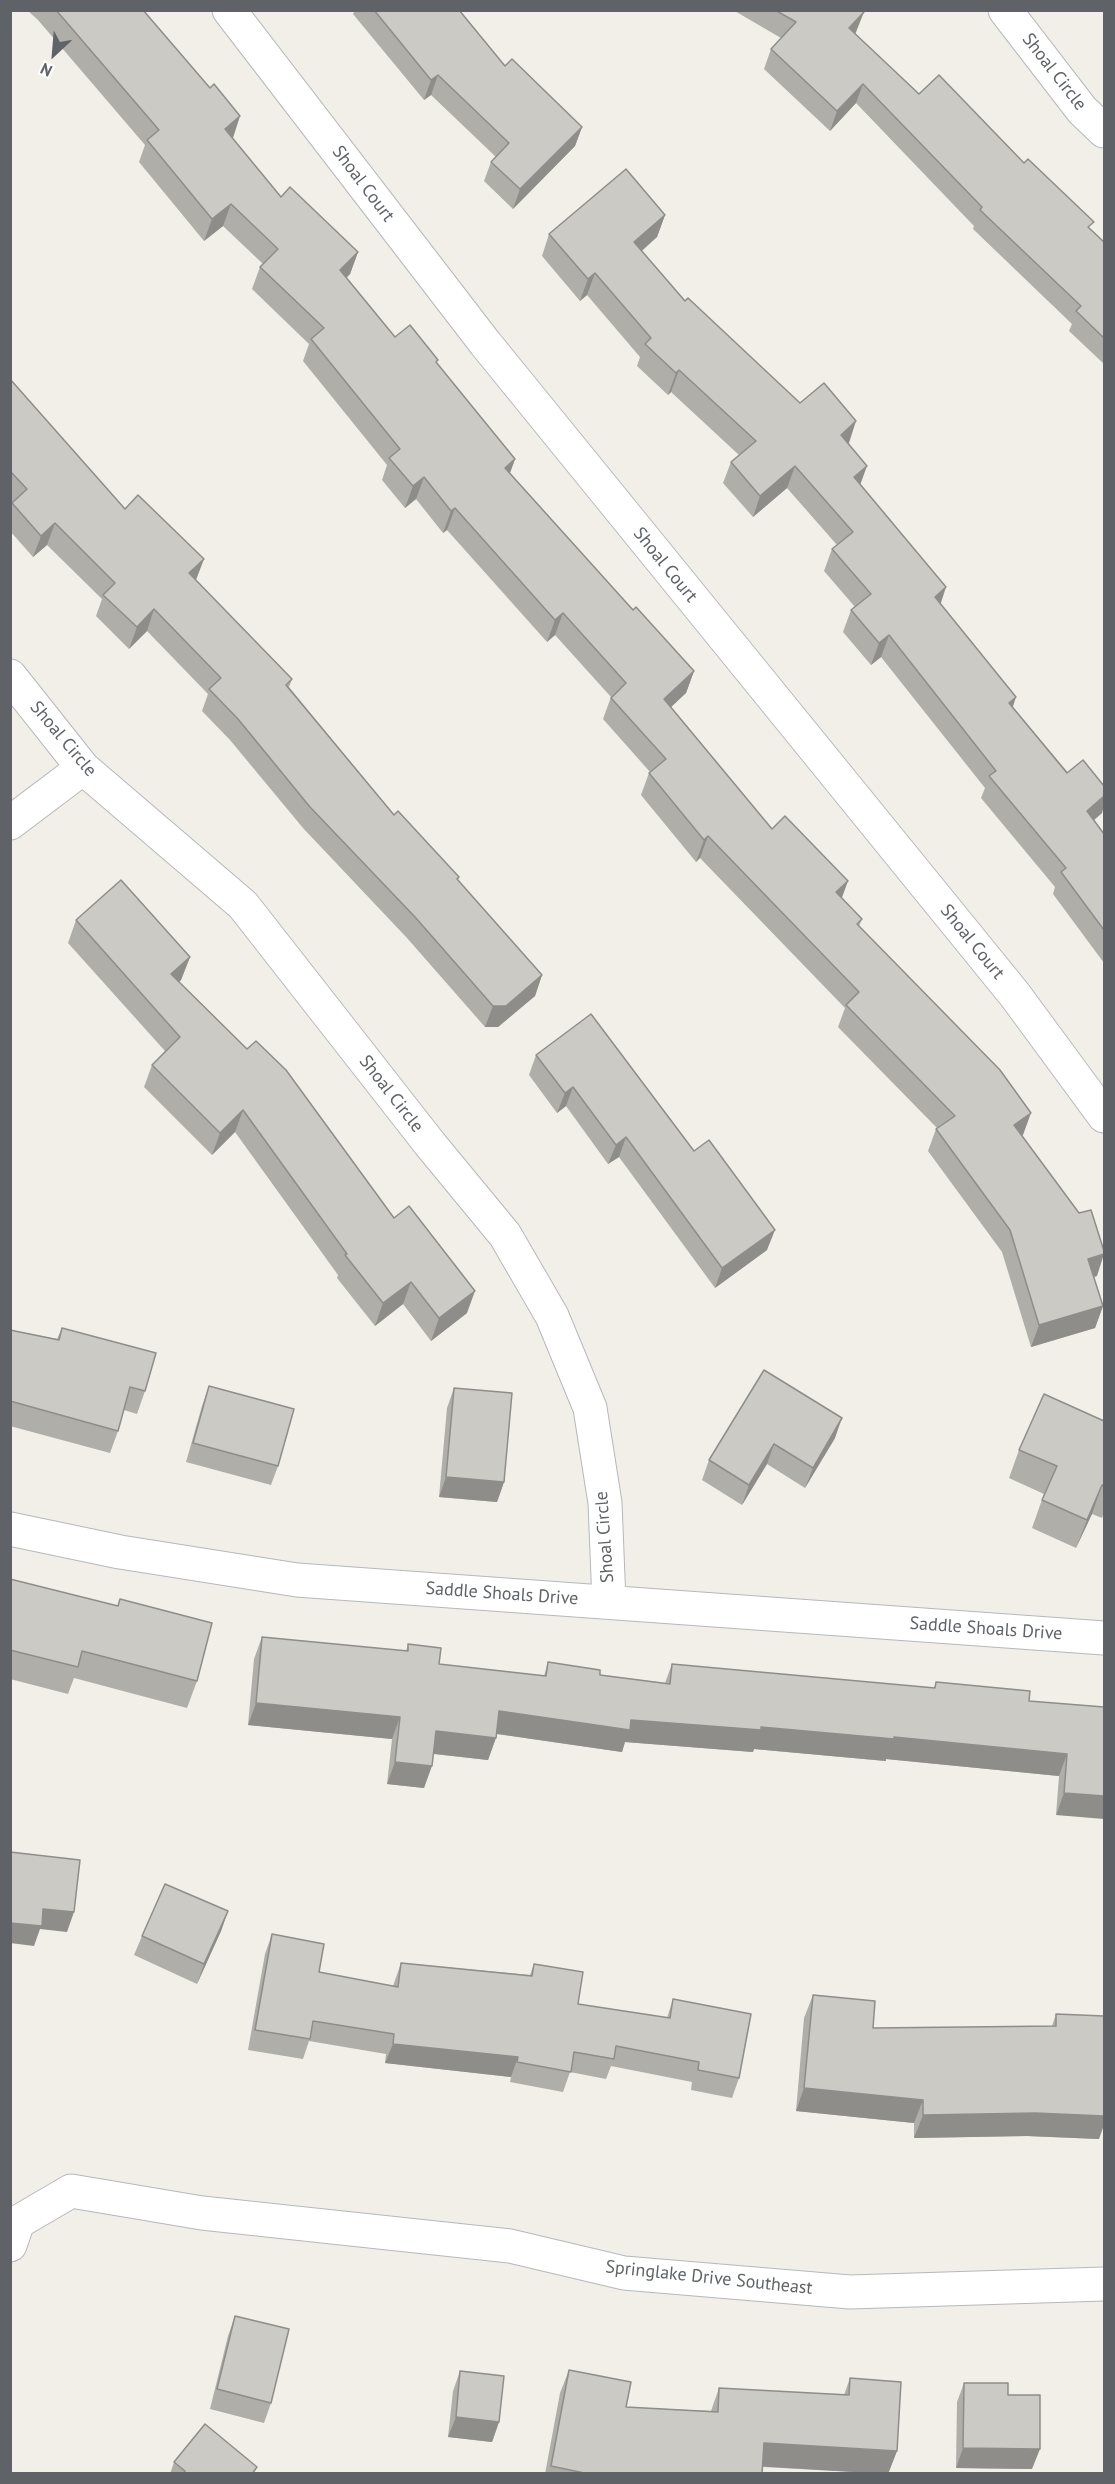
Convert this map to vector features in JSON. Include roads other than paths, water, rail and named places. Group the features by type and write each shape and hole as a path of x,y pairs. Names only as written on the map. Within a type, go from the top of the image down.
{"street":[{"name":"Shoal Court","path":"229,10 485,343 1015,995 1104,1116"},
{"name":"Shoal Circle","path":"1005,10 1082,110 1104,131"},
{"name":"Shoal Circle","path":"10,676 83,768 243,905 430,1144 505,1235 552,1316 590,1408 605,1503 609,1602"},
{"path":"10,823 83,768"},
{"name":"Saddle Shoals Drive","path":"10,1529 120,1552 297,1580 1104,1638"},
{"name":"Springlake Drive Southeast","path":"10,2245 18,2222 71,2192 202,2213 510,2246 624,2273 850,2292 1104,2284"}]}
